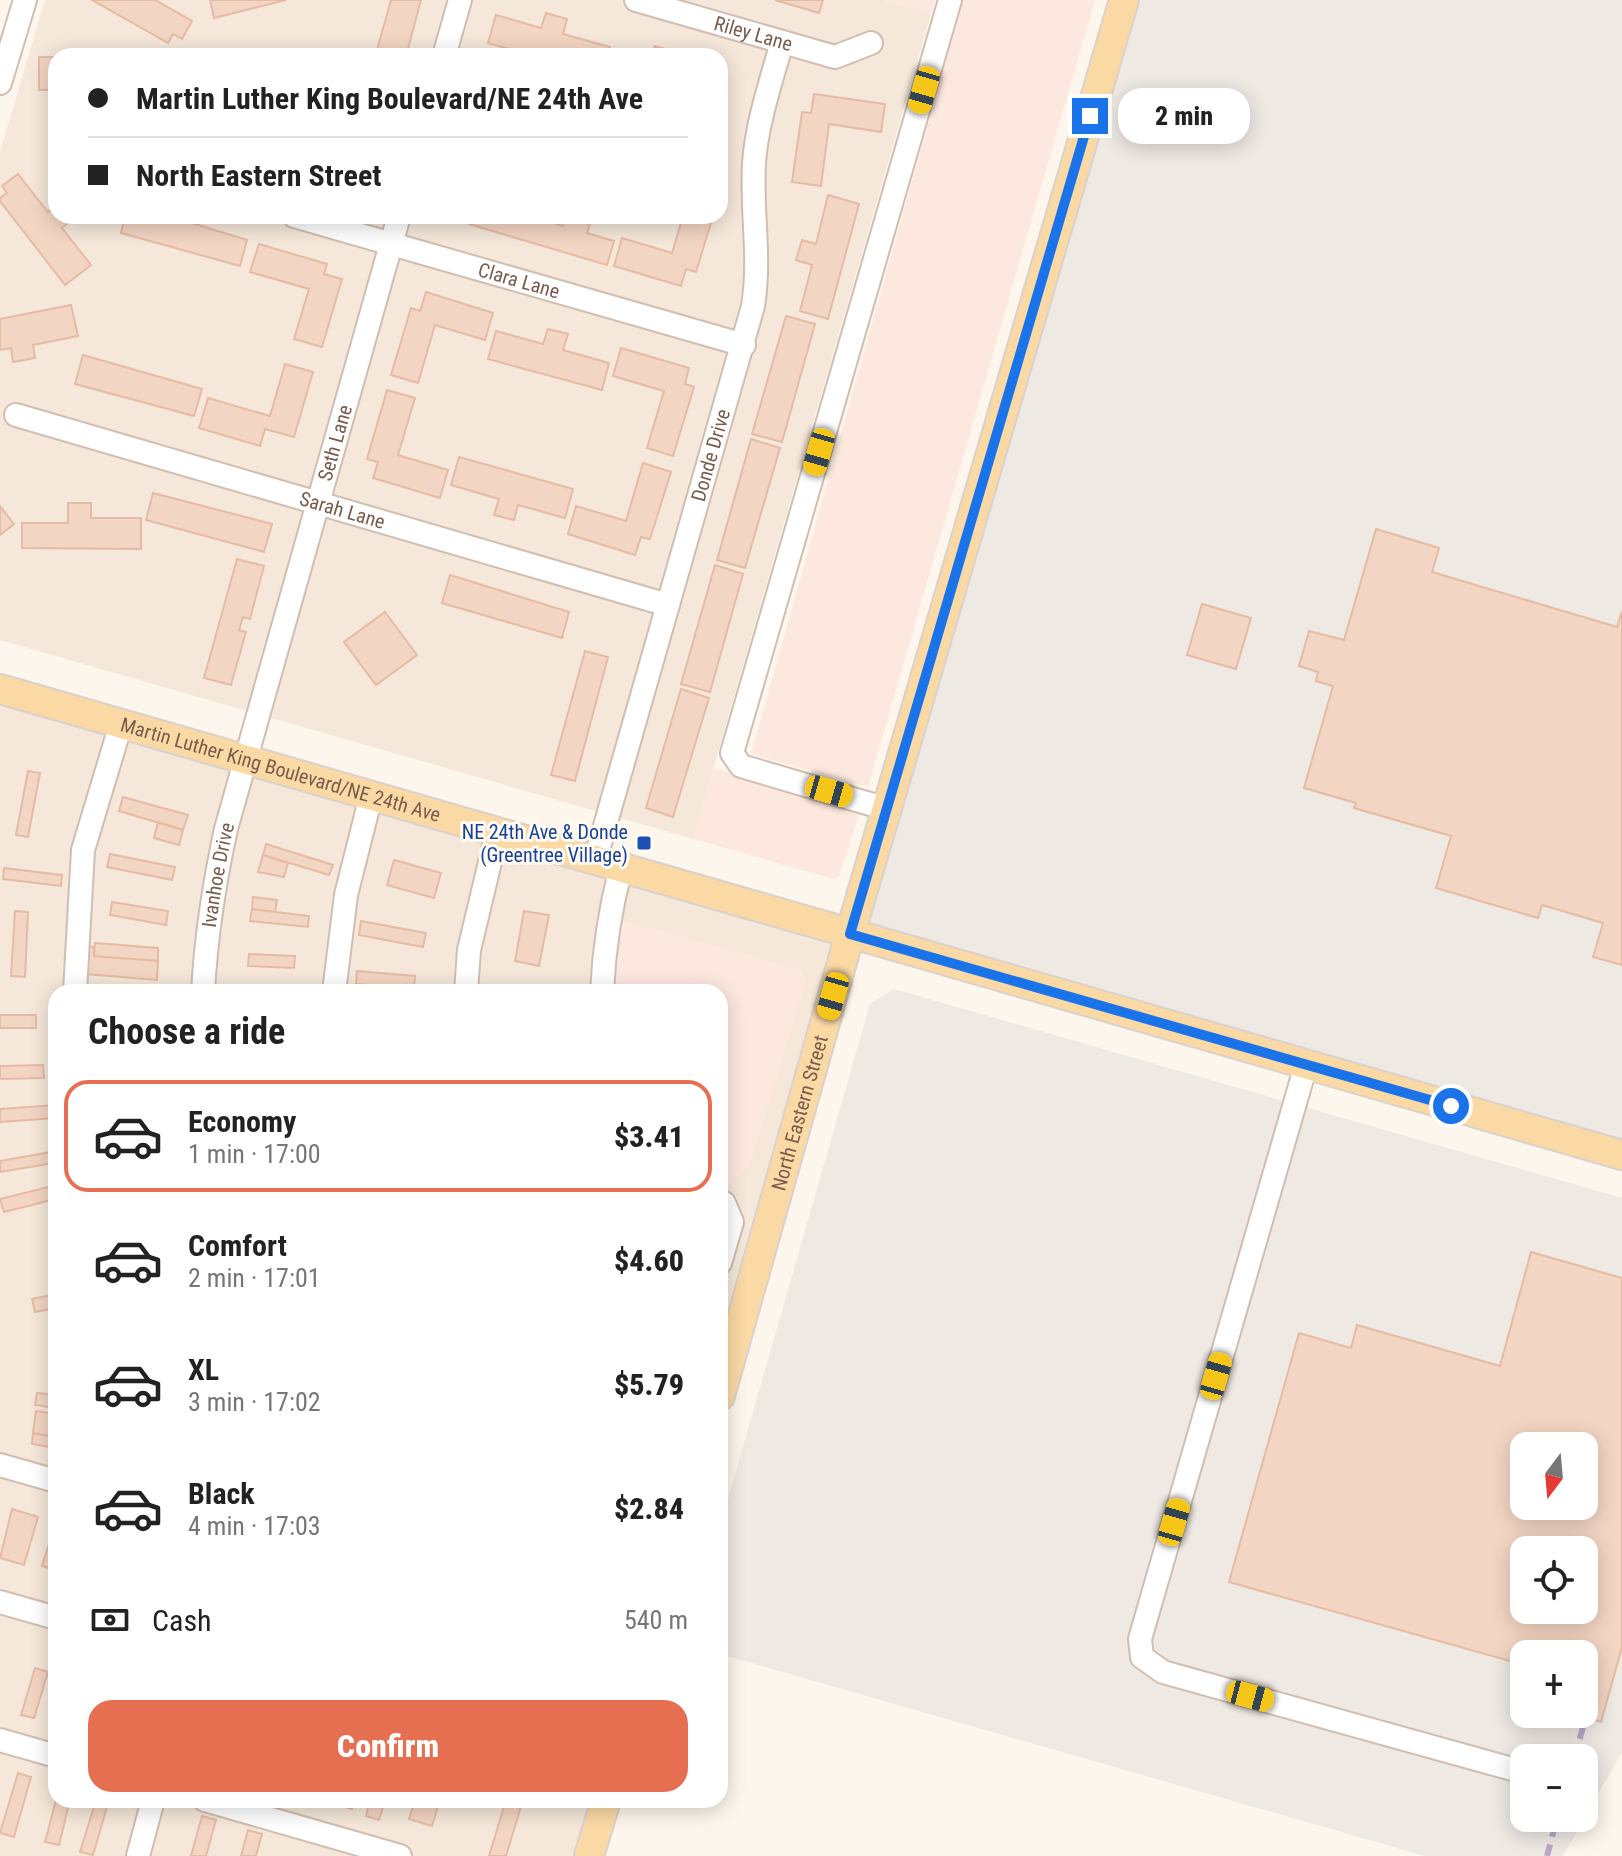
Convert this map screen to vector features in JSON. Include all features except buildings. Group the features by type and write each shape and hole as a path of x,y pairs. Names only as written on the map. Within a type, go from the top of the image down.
{"main road":[{"name":"North Eastern Street","path":"728,1368 850,934 1124,0"},
{"name":"Martin Luther King Boulevard/NE 24th Ave","path":"0,689 1622,1155"},
{"path":"589,1856 604,1808"}],"street":[{"path":"0,83 25,0"},
{"path":"446,48 460,0"},
{"name":"Riley Lane","path":"636,0 835,57 871,43"},
{"path":"887,809 741,766 732,753 950,0"},
{"name":"Donde Drive","path":"603,984 608,864 668,605 744,345 758,275 754,182 756,145 782,42"},
{"name":"Clara Lane","path":"322,224 744,345"},
{"name":"Seth Lane","path":"244,760 397,224"},
{"name":"Sarah Lane","path":"16,415 668,605"},
{"path":"75,984 83,850 121,724"},
{"name":"Ivanhoe Drive","path":"203,984 213,886 244,760"},
{"path":"335,984 346,895 371,796"},
{"path":"467,984 469,950 478,905 497,833"},
{"path":"1306,1065 1140,1639 1142,1657 1163,1672 1510,1768"},
{"path":"728,1212 732,1222 728,1236"},
{"path":"0,1465 48,1479"},
{"path":"0,1602 48,1616"},
{"path":"0,1740 48,1754"},
{"path":"138,1856 151,1808"},
{"path":"233,1808 400,1856"}],"shaded area":[{"path":"45,0 882,0 931,14 693,839 0,640 0,152"},
{"path":"882,0 935,0 931,14"},
{"path":"963,0 1095,0 868,787 751,754"},
{"path":"1136,0 1622,0 1622,1143 865,927"},
{"path":"0,680 865,927 728,1402 728,984 48,984 48,1808 611,1808 597,1856 0,1856"},
{"path":"713,768 860,811 839,876 833,879 693,839"},
{"path":"624,920 800,969 806,981 750,1164 732,1183 728,1184 728,984 614,984"},
{"path":"894,989 1622,1198 1622,1752 1598,1794 1598,1744 1510,1744 1510,1832 1577,1832 1563,1856 1425,1856 728,1656 728,1499 870,1004"}],"railway":[{"path":"1578,1744 1583,1728"},
{"path":"1547,1856 1553,1832"}],"place":[{"name":"NE 24th Ave & Donde (Greentree Village)","path":"644,843"}],"route":[{"path":"1090,116 850,934 1451,1106"}]}
